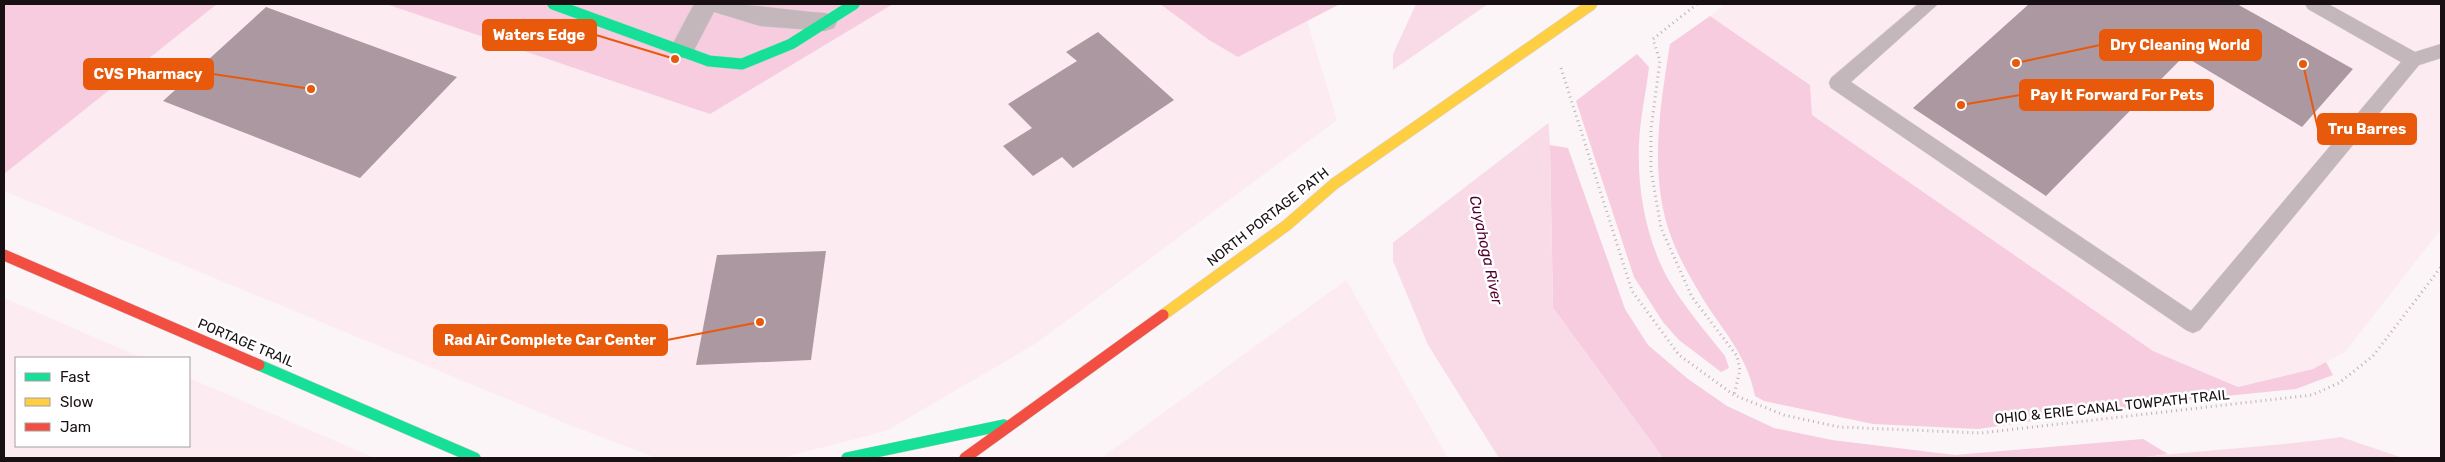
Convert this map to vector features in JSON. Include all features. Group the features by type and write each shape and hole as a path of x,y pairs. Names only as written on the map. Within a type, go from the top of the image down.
{"main road":[{"path":"553,4 682,49 709,61 742,64 791,44 854,4"},
{"name":"NORTH PORTAGE PATH","path":"965,458 1287,225 1334,184 1592,4"},
{"name":"PORTAGE TRAIL","path":"4,255 474,458 486,458"},
{"path":"847,458 1017,422"}],"street":[{"path":"682,49 706,4"},
{"path":"719,4 760,18 824,22"}],"lane":[{"path":"1928,4 1838,83 2193,324 2413,60 2441,51"},
{"path":"2314,4 2413,60"}],"path":[{"path":"1697,4 1654,39 1660,61 1651,129 1651,170 1661,228 1692,298 1737,356 1740,370 1734,395"},
{"name":"OHIO & ERIE CANAL TOWPATH TRAIL","path":"1573,111 1632,290 1655,324 1679,354 1734,395 1784,415 1840,427 1981,434 2312,395 2339,383 2373,356 2441,267"}],"shaded area":[{"path":"4,4 217,4 4,174"},
{"path":"217,4 1160,4 1209,40 1238,57 1307,20 1337,120 1035,344 886,431 781,458 654,457 570,425 4,191 4,174"},
{"path":"386,4 893,4 710,114"},
{"path":"1160,4 1340,4 1238,57 1209,40"},
{"path":"1726,4 2441,4 2441,229 2345,352 2313,369 2238,387 2153,351 1812,115 1810,85 1710,16"},
{"path":"1710,16 1810,85 1812,115 2153,351 2238,387 2313,369 2326,362 2333,375 2296,389 2177,401 1978,429 1873,424 1764,401 1755,396 1745,365 1704,301 1677,251 1665,215 1660,191 1658,142 1670,44"},
{"path":"1637,54 1649,67 1639,143 1641,196 1644,213 1660,264 1668,279 1695,319 1725,356 1729,368 1721,372 1679,340 1663,322 1634,277 1576,101"},
{"path":"1550,145 1568,148 1625,309 1648,345 1688,379 1727,406 1774,428 1832,440 1955,455 2143,439 2168,454 2140,458 1663,458 1553,308"},
{"path":"1346,280 1448,458 1101,458 1338,286"},
{"path":"4,298 140,357 15,357 15,447 190,447 190,378 375,458 4,458"}],"water":[{"name":"Cuyahoga River","path":"1416,4 1540,4 1550,145 1553,308 1663,458 1499,458 1428,345 1393,261 1393,54"},
{"path":"2341,437 2403,458 2134,458 2289,443"}],"pier":[{"path":"1488,4 1543,4 1551,121 1390,245 1390,72"}],"building":[{"path":"2029,4 2237,4 2353,69 2302,127 2184,56 2046,196 1913,108"},
{"path":"266,7 457,77 360,178 163,101"},
{"path":"1098,32 1174,100 1073,168 1062,157 1033,176 1003,146 1032,128 1008,104 1077,61 1066,52"},
{"path":"826,251 811,360 696,365 717,255"}],"traffic: fast":[{"path":"553,4 709,61 742,64 791,44 854,4"},
{"path":"259,365 475,458"},
{"path":"847,458 1004,425"}],"traffic: slow":[{"path":"1334,184 1592,4"},
{"path":"1163,315 1287,225 1334,184"}],"traffic: jam":[{"path":"4,255 259,365"},
{"path":"965,458 1163,315"}],"place":[{"name":"Waters Edge","path":"675,59"},
{"name":"Dry Cleaning World","path":"2016,63"},
{"name":"Tru Barres","path":"2303,64"},
{"name":"CVS Pharmacy","path":"311,89"},
{"name":"Pay It Forward For Pets","path":"1961,105"},
{"name":"Rad Air Complete Car Center","path":"760,322"}]}
